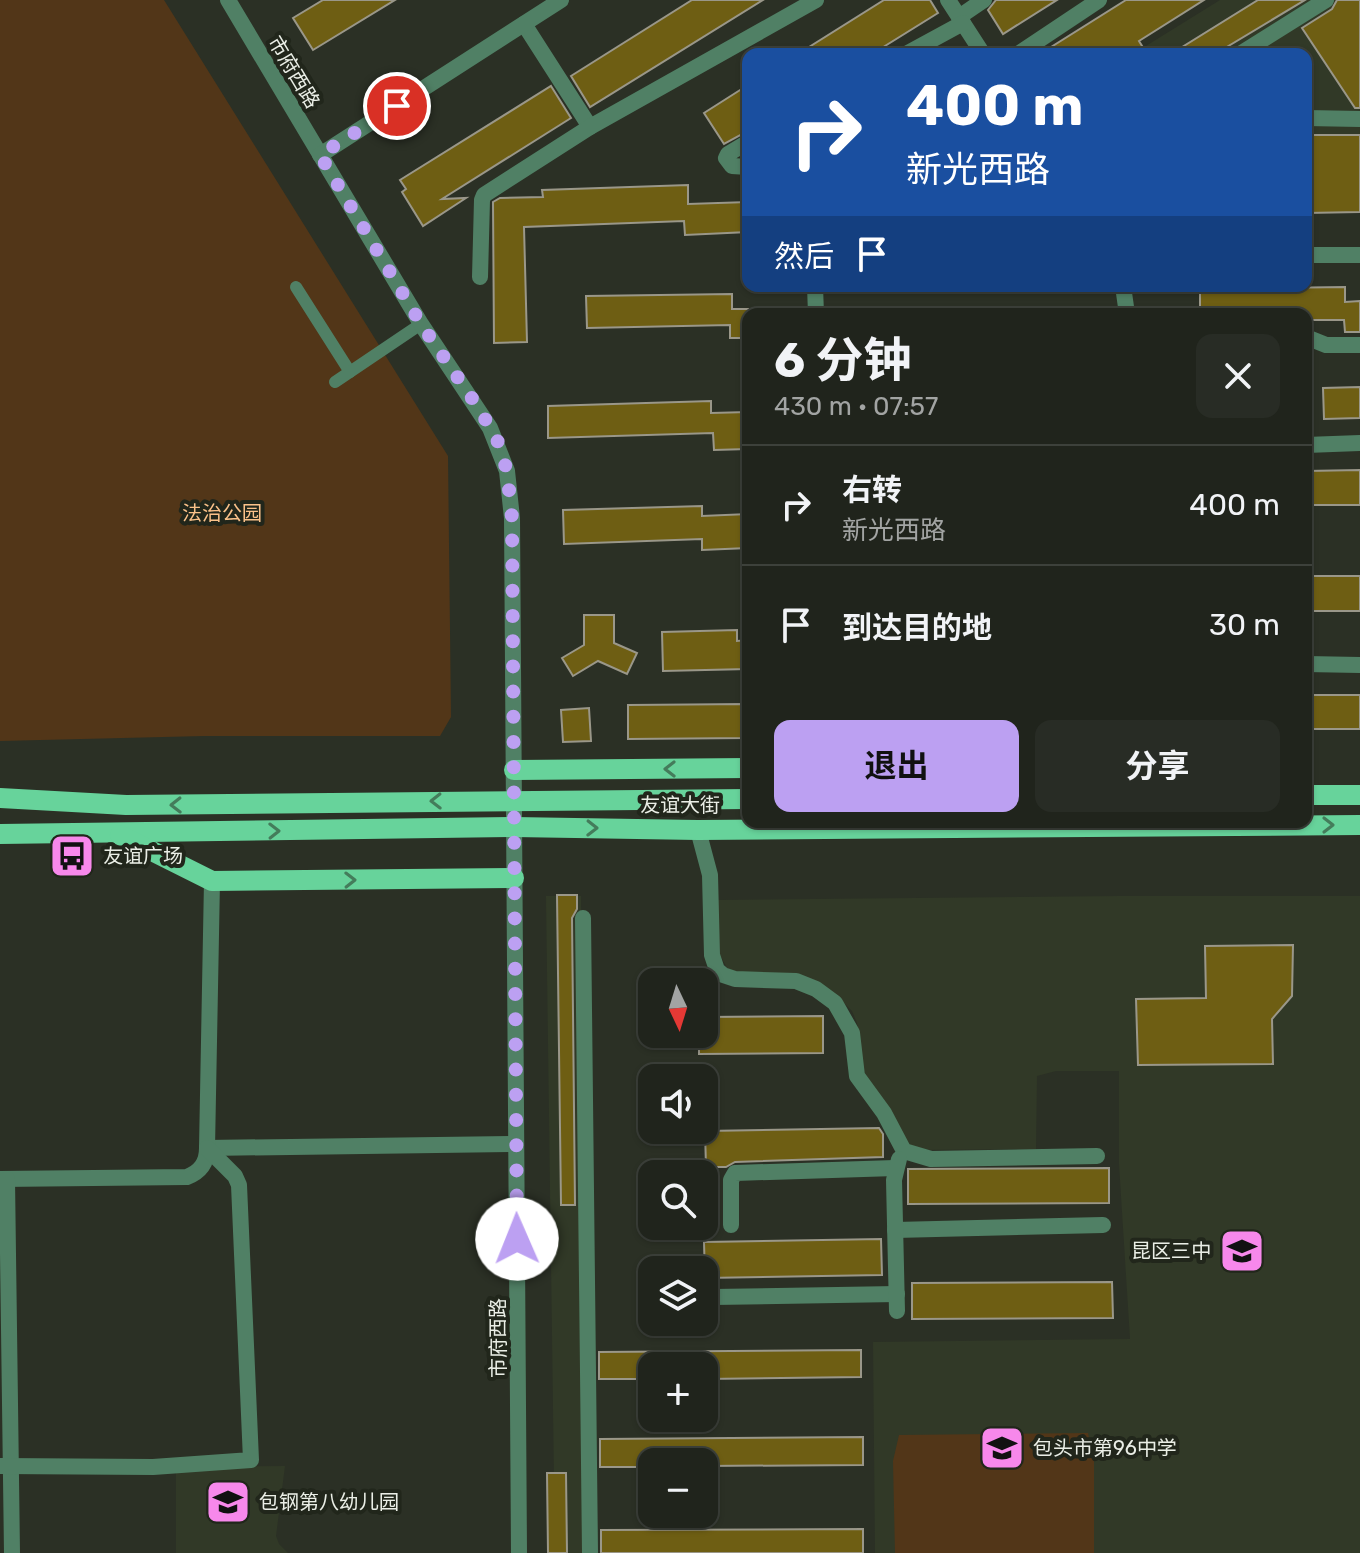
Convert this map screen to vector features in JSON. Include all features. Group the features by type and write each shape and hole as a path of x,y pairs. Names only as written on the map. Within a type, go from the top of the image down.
{"main road":[{"path":"514,770 742,768"},
{"path":"1312,795 1360,795"},
{"name":"友谊大街","path":"0,798 126,805 742,799"},
{"name":"友谊大街","path":"1312,825 1360,825"},
{"name":"友谊大街","path":"0,834 514,827 698,830 963,828"},
{"path":"116,833 212,881 514,878"}],"street":[{"name":"市府西路","path":"228,0 421,324 480,410 498,442 507,471 512,518 519,1553"},
{"path":"480,277 484,195 590,127 816,0"},
{"path":"948,0 979,48"},
{"path":"916,48 961,20 984,0"},
{"path":"1027,48 1099,0"},
{"path":"1250,48 1326,0"},
{"path":"320,155 524,24 553,2"},
{"path":"524,24 590,127"},
{"path":"1312,118 1360,119"},
{"path":"742,146 726,158 732,166 742,167"},
{"path":"1312,255 1360,255"},
{"path":"1312,339 1326,345 1360,345"},
{"path":"1312,445 1360,443"},
{"path":"1312,664 1360,665"},
{"path":"698,830 710,875 711,948 717,970 729,979 796,981 816,989 835,1003 852,1033 857,1076 884,1113 904,1151 931,1159 1097,1156"},
{"path":"12,1553 5,1466 4,1179 187,1177 200,1169 207,1148 212,881"},
{"path":"583,918 590,1553"},
{"path":"207,1148 516,1144"},
{"path":"5,1466 153,1467 251,1460 239,1185 235,1176 207,1148"},
{"path":"718,1297 897,1302 895,1168 904,1151"},
{"path":"731,1225 731,1180 735,1173 895,1168"},
{"path":"895,1230 1103,1225"}],"lane":[{"path":"296,287 350,372"},
{"path":"335,382 421,324"}],"shaded area":[{"path":"1220,0 1360,0 1360,159 1312,159 1312,48 1143,48"},
{"path":"546,896 581,896 587,1553 555,1553"},
{"path":"1360,896 1360,1553 875,1553 873,1342 1130,1339 1119,1164 1119,1071 1056,1071 1037,1076 1036,1149 907,1150 865,1082 857,1023 852,1011 835,994 735,973 727,968 720,955 717,900"},
{"name":"包钢第八幼儿园","path":"285,1466 276,1536 288,1553 176,1553 176,1467"}],"green space":[{"name":"法治公园","path":"0,0 164,0 448,456 451,717 440,736 204,736 0,741"},
{"path":"1088,1433 1094,1460 1094,1553 895,1553 893,1461 899,1435"}],"building":[{"path":"323,0 395,0 313,50 293,18"},
{"path":"692,0 763,0 590,107 571,76"},
{"path":"884,0 930,0 938,13 882,48 808,48"},
{"path":"996,0 1057,0 1003,34 988,10"},
{"path":"1126,0 1204,0 1139,41 1143,48 1050,48"},
{"path":"1258,0 1305,0 1225,48 1181,48"},
{"path":"1337,0 1360,0 1360,108 1355,108 1302,28 1332,9"},
{"path":"551,86 571,118 442,199 466,198 423,226 402,192 406,189 400,180"},
{"path":"742,89 742,134 724,144 704,113"},
{"path":"1312,135 1360,135 1360,212 1312,213"},
{"path":"688,185 688,204 742,202 742,232 685,235 684,221 524,227 527,342 494,343 493,202 500,198 543,197 542,190"},
{"path":"1312,287 1345,287 1345,302 1360,301 1360,332 1345,332 1344,320 1312,320 1312,308 1200,308 1200,292 1312,292"},
{"path":"732,294 732,309 742,309 742,338 730,338 730,325 587,328 586,296"},
{"path":"1360,387 1360,418 1324,419 1323,388"},
{"path":"711,401 711,413 742,412 742,449 714,450 713,433 548,438 548,406"},
{"path":"1360,470 1360,505 1312,505 1312,471"},
{"path":"702,506 702,516 742,514 742,548 702,550 702,539 564,544 563,510"},
{"path":"1312,576 1360,576 1360,611 1312,611"},
{"path":"584,615 614,615 614,643 637,653 627,674 598,661 573,676 562,658 584,645"},
{"path":"737,630 737,641 742,641 742,669 663,671 662,632"},
{"path":"1312,695 1360,695 1360,729 1312,729"},
{"path":"742,704 742,738 628,739 628,705"},
{"path":"589,708 591,741 563,742 561,710"},
{"path":"557,895 577,895 577,909 572,918 575,1205 561,1205"},
{"path":"1293,945 1292,996 1272,1019 1273,1064 1138,1065 1136,999 1206,998 1205,946"},
{"path":"823,1016 823,1053 699,1054 699,1048 718,1048 718,1017"},
{"path":"879,1128 883,1134 883,1157 735,1162 718,1167 718,1160 706,1160 705,1144 718,1144 718,1131"},
{"path":"1109,1168 1109,1203 908,1204 908,1169"},
{"path":"881,1239 882,1275 718,1278 718,1256 704,1256 704,1242"},
{"path":"1112,1282 1113,1318 912,1319 912,1283"},
{"path":"861,1350 861,1377 718,1379 718,1352 638,1352 638,1379 599,1379 599,1352"},
{"path":"863,1437 863,1465 718,1466 718,1448 638,1448 638,1467 600,1467 600,1439"},
{"path":"547,1473 566,1473 567,1553 548,1553"},
{"path":"863,1529 863,1553 601,1553 601,1530"}],"place":[{"name":"友谊广场","path":"72,856"},
{"name":"昆区三中","path":"1242,1251"},
{"name":"包头市第96中学","path":"1002,1448"},
{"name":"包钢第八幼儿园","path":"228,1502"}],"route":[{"path":"397,106 320,155 421,324 480,410 498,442 507,471 512,518 517,1239"}]}
